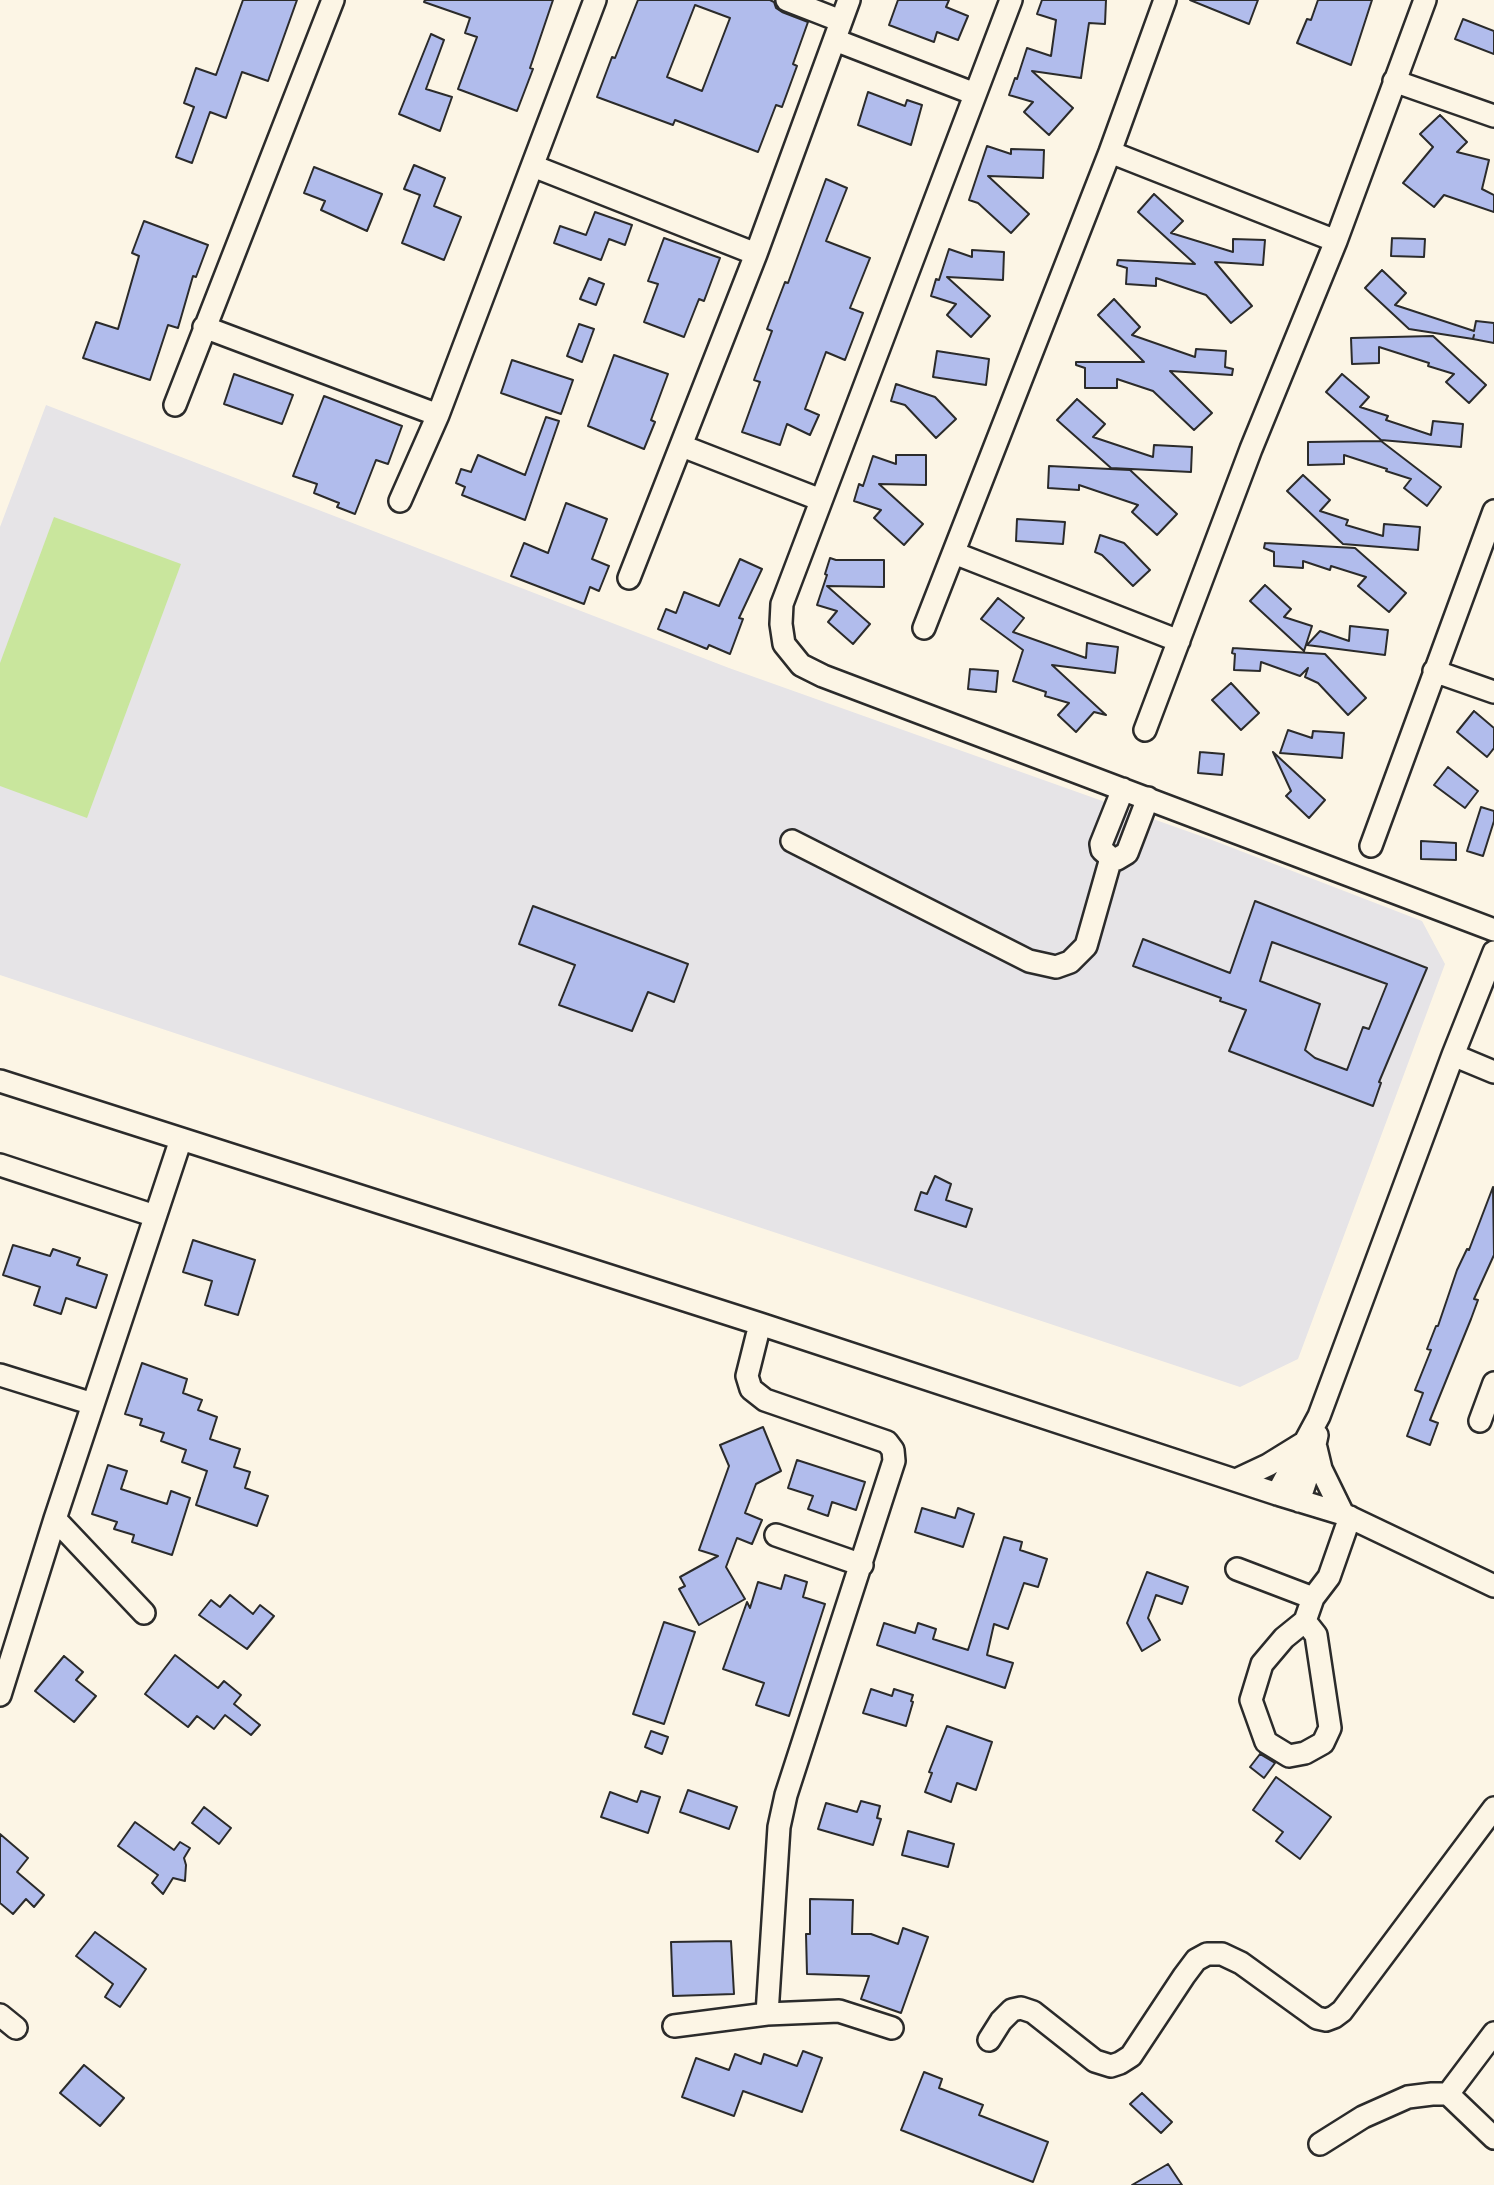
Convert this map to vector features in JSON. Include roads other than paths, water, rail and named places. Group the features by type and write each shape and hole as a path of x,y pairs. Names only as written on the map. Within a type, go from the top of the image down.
{"street":[{"path":"175,405 333,0"},
{"path":"400,501 438,415 595,0"},
{"path":"788,0 838,31 975,94"},
{"path":"629,578 756,254 849,0"},
{"path":"1011,0 782,604 784,644 801,665 823,676 1494,930"},
{"path":"924,628 1110,152 1165,0"},
{"path":"1145,730 1251,449 1336,241 1425,0"},
{"path":"1394,80 1494,116"},
{"path":"1110,152 1336,241"},
{"path":"533,166 756,254"},
{"path":"204,327 438,415"},
{"path":"681,446 821,500"},
{"path":"1371,846 1494,512"},
{"path":"954,553 1179,641"},
{"path":"1434,671 1494,692"},
{"path":"1123,789 1101,844 1102,850 1111,858 1116,859 1127,853 1148,798"},
{"path":"792,841 1028,961 1056,967 1070,962 1087,946 1111,858"},
{"path":"1299,1501 1310,1442 1319,1416 1494,952"},
{"path":"1453,1055 1494,1072"},
{"path":"0,1081 760,1324 1347,1516 1494,1586"},
{"path":"0,1695 55,1519 181,1139"},
{"path":"0,1165 155,1216"},
{"path":"760,1324 747,1376 751,1389 765,1400 887,1442 893,1450 894,1461 781,1816 767,2014"},
{"path":"0,1375 93,1404"},
{"path":"1480,1421 1494,1383"},
{"path":"1236,1480 1310,1442"},
{"path":"1277,1494 1310,1442"},
{"path":"1305,1621 1316,1635 1330,1728 1322,1743 1305,1753 1289,1756 1266,1742 1251,1700 1262,1664 1284,1637 1305,1621 1313,1598 1329,1577 1347,1516 1321,1469 1310,1442"},
{"path":"55,1519 144,1613"},
{"path":"776,1535 862,1565"},
{"path":"1237,1569 1313,1598"},
{"path":"989,2040 1012,2010 1021,2008 1033,2012 1095,2061 1111,2066 1120,2063 1131,2056 1196,1960 1207,1954 1222,1954 1241,1962 1317,2018 1326,2020 1334,2017 1342,2011 1494,1808"},
{"path":"674,2026 767,2014 839,2011 892,2028"},
{"path":"1448,2094 1494,2033"},
{"path":"1320,2144 1363,2117 1408,2097 1448,2094 1494,2138"}]}
